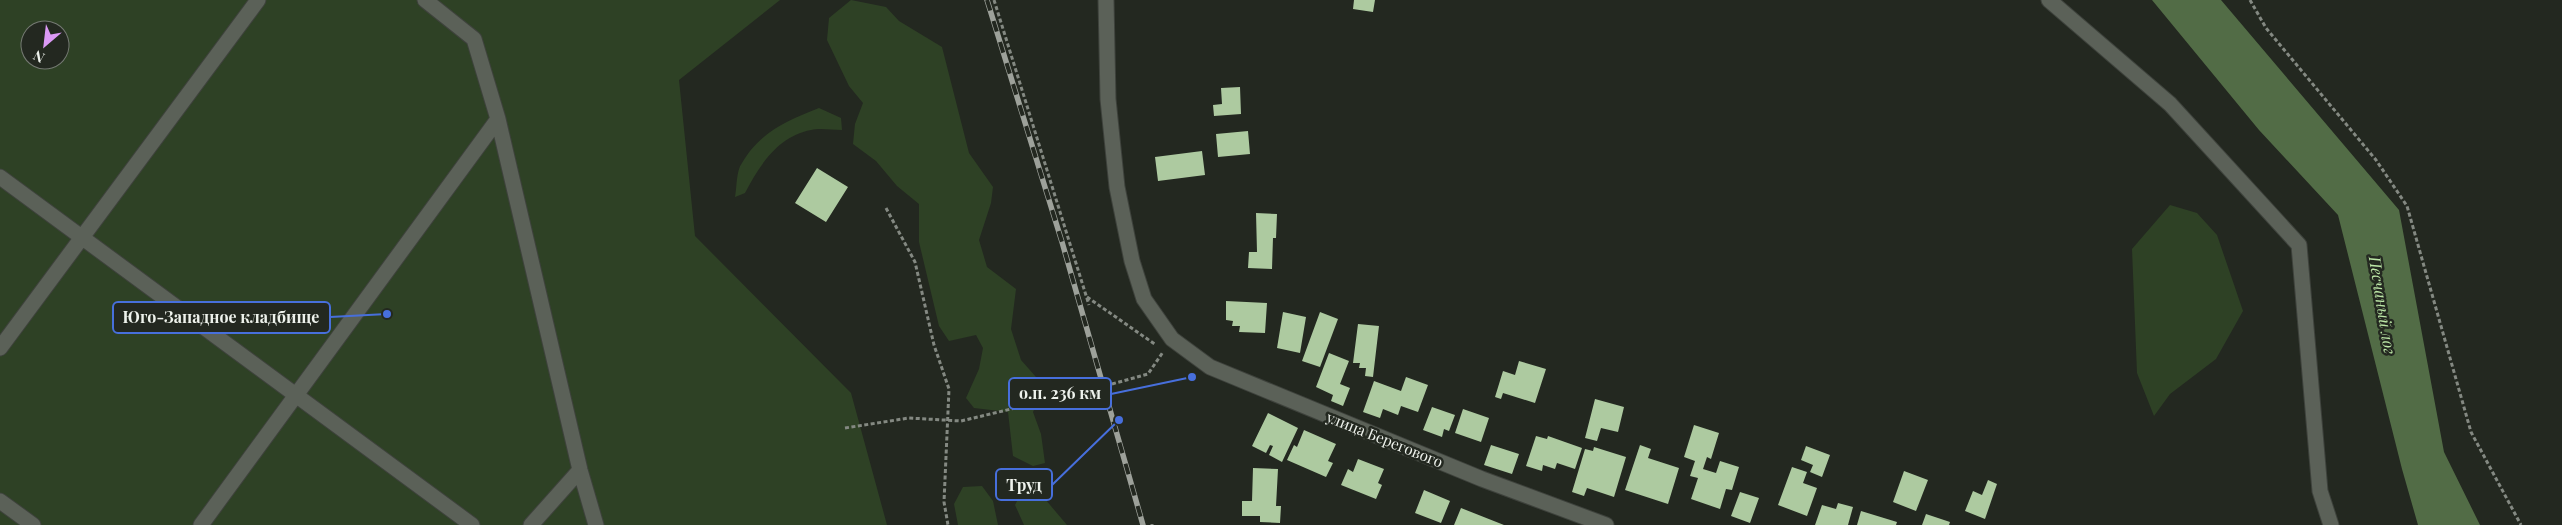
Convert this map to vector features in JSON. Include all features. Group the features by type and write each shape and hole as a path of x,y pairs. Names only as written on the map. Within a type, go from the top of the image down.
{"street":[{"path":"0,348 258,0"},
{"path":"425,0 474,39 498,119 580,470 596,525"},
{"name":"улица Берегового","path":"1106,0 1108,99 1117,188 1132,261 1144,299 1168,345 1210,367 1482,479 1606,525"},
{"path":"2049,0 2170,104 2300,245 2320,491 2331,525"},
{"path":"201,525 498,119"},
{"path":"0,177 297,394 472,525"},
{"path":"531,525 580,470"},
{"path":"0,501 32,525"}],"path":[{"path":"994,0 1089,305"},
{"path":"2250,0 2266,28 2376,160 2406,206 2471,432 2521,525"},
{"path":"886,208 915,262 934,345 949,389 944,502 948,525"},
{"path":"1087,297 1168,345 1148,374 1112,384"},
{"path":"845,428 910,418 949,422 1086,391"}],"shaded area":[{"path":"0,0 780,0 679,80 695,236 851,393 887,525 0,525"},
{"path":"851,0 886,7 899,21 942,47 969,153 993,187 991,203 979,240 987,267 1016,289 1011,329 1021,360 1036,377 1038,401 1033,412 1041,434 1045,463 1033,466 1013,456 1008,412 974,408 966,398 979,369 983,348 976,335 949,341 939,326 919,242 919,204 897,186 876,161 853,144 855,124 863,103 849,86 827,40 829,18"},
{"path":"819,108 841,118 842,130 815,129 799,133 779,145 763,163 745,193 735,197 740,166 749,152 776,128"},
{"path":"2170,205 2197,213 2217,235 2243,311 2216,359 2170,394 2154,416 2137,373 2132,249"},
{"path":"982,486 993,501 998,525 958,525 954,504 963,487"},
{"path":"1024,488 1045,499 1067,525 1024,525 1015,505"}],"water":[{"name":"Песчаный лог","path":"2152,0 2221,0 2399,210 2444,452 2480,525 2418,525 2338,215 2259,130"}],"building":[{"path":"1354,0 1375,0 1373,12 1353,9"},
{"path":"1240,87 1241,114 1214,116 1213,105 1222,104 1221,88"},
{"path":"1248,131 1250,154 1218,157 1216,134"},
{"path":"1202,151 1205,175 1158,181 1155,157"},
{"path":"817,168 848,187 826,222 795,203"},
{"path":"1256,213 1277,214 1276,238 1273,238 1272,269 1248,268 1249,252 1257,252"},
{"path":"1226,301 1267,303 1265,333 1239,332 1240,326 1232,326 1233,321 1226,320"},
{"path":"1283,312 1306,317 1300,353 1277,348"},
{"path":"1320,312 1338,319 1320,367 1302,361"},
{"path":"1358,324 1379,326 1373,377 1365,376 1366,368 1359,368 1360,363 1353,363"},
{"path":"1329,353 1349,361 1340,384 1350,388 1343,406 1331,401 1333,395 1316,387"},
{"path":"1519,361 1546,369 1535,403 1503,393 1501,399 1495,397 1503,371 1515,375"},
{"path":"1406,377 1428,385 1418,412 1401,406 1398,415 1383,409 1380,418 1363,412 1374,381 1401,391"},
{"path":"1595,399 1624,407 1618,432 1601,428 1597,441 1585,438"},
{"path":"1432,407 1455,415 1449,431 1444,429 1442,437 1423,430"},
{"path":"1463,409 1489,418 1481,442 1455,433"},
{"path":"1268,413 1298,428 1282,462 1269,455 1273,446 1270,445 1266,453 1252,446"},
{"path":"1694,425 1719,433 1711,459 1707,457 1703,469 1716,473 1720,461 1739,467 1732,490 1726,489 1720,509 1691,499 1698,478 1690,476 1695,461 1684,457"},
{"path":"1304,430 1336,444 1328,461 1333,463 1326,477 1287,460 1294,445 1297,447"},
{"path":"1536,436 1547,439 1548,436 1582,448 1575,469 1557,463 1555,469 1543,465 1542,471 1526,466"},
{"path":"1491,445 1519,454 1512,474 1484,465"},
{"path":"1640,445 1651,449 1648,458 1679,468 1668,504 1625,490"},
{"path":"1806,446 1830,455 1822,477 1810,472 1813,465 1801,460"},
{"path":"1594,447 1626,457 1614,497 1587,488 1584,496 1572,492 1585,449 1593,451"},
{"path":"1358,459 1384,469 1378,483 1382,485 1376,499 1341,485 1348,469 1353,472"},
{"path":"1792,467 1807,472 1803,483 1817,488 1807,516 1778,505"},
{"path":"1253,468 1278,469 1276,506 1281,506 1280,523 1260,522 1260,516 1242,516 1242,501 1252,501"},
{"path":"1904,471 1928,480 1916,511 1893,502"},
{"path":"1988,480 1997,484 1985,519 1965,511 1973,491 1982,495"},
{"path":"1424,490 1450,501 1441,523 1415,513"},
{"path":"1740,492 1759,498 1750,523 1731,516"},
{"path":"1838,503 1853,507 1848,525 1815,525 1822,505 1836,509"},
{"path":"1461,508 1504,525 1454,525"},
{"path":"1861,511 1897,522 1896,525 1857,525"},
{"path":"1926,514 1950,522 1949,525 1922,525"}],"railway":[{"path":"987,0 1062,242 1143,525"}],"place":[{"name":"Юго-Западное кладбище","path":"387,314"},
{"name":"о.п. 236 км","path":"1192,377"},
{"name":"Труд","path":"1119,420"}]}
